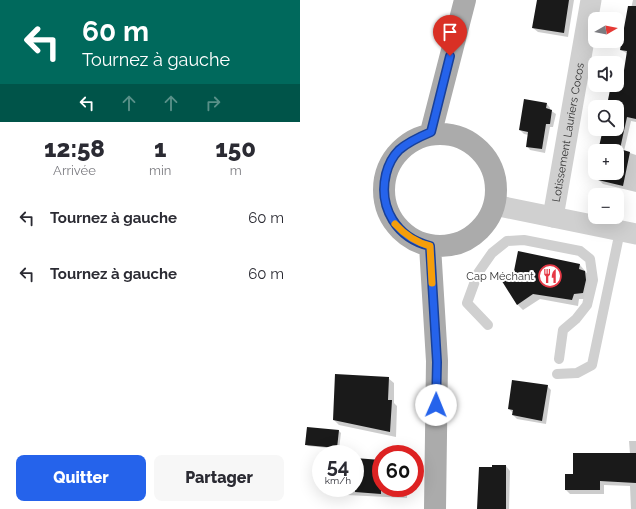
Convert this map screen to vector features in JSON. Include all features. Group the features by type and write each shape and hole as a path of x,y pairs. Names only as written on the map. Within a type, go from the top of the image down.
{"main road":[{"path":"431,132 465,0"},
{"path":"431,132 449,134 467,140 482,152 492,168 496,186 494,205 485,224 470,238 451,246 430,246 421,244 404,234 392,220 384,203 384,185 388,167 398,151 413,140 431,132"},
{"path":"430,246 437,362 435,509"}],"street":[{"name":"Lotissement Lauriers Cocos","path":"553,217 591,0"},
{"path":"494,205 628,233"}],"lane":[{"path":"557,374 577,373 592,365 628,233"},
{"path":"488,325 467,303 478,273 492,252 507,241 524,240 580,251 590,259 593,280 587,305 576,319 563,330 558,359"}],"building":[{"path":"537,0 569,0 564,33 532,28"},
{"path":"628,6 636,6 636,119 627,117 624,131 624,100 608,100 610,92 624,92 624,70 627,51 620,50 620,48 624,48 624,28"},
{"path":"524,99 547,103 546,108 552,110 550,124 546,124 542,149 526,147 528,132 519,130"},
{"path":"601,136 623,136 621,144 600,144"},
{"path":"624,150 630,152 623,186 598,180 624,180"},
{"name":"Cap Méchant","path":"518,251 580,264 579,269 585,271 586,280 583,293 574,294 572,300 533,294 517,305 500,278 514,271"},
{"path":"335,374 389,377 388,400 392,400 390,432 333,420"},
{"path":"512,380 548,385 542,421 512,415 513,410 508,409"},
{"path":"307,427 339,430 337,445 305,445"},
{"path":"573,453 636,453 636,483 600,481 600,490 565,490 565,474 573,474"},
{"path":"364,459 372,459 372,493 364,493"},
{"path":"492,465 506,465 506,509 477,509 479,467 492,467"}],"slow traffic":[{"path":"395,224 404,234 421,244 430,246 432,283"}],"place":[{"name":"Cap Méchant","path":"550,276"}],"route":[{"path":"436,405 437,362 430,246 421,244 404,234 392,220 384,203 384,185 388,167 398,151 413,140 431,132 450,56"}]}
